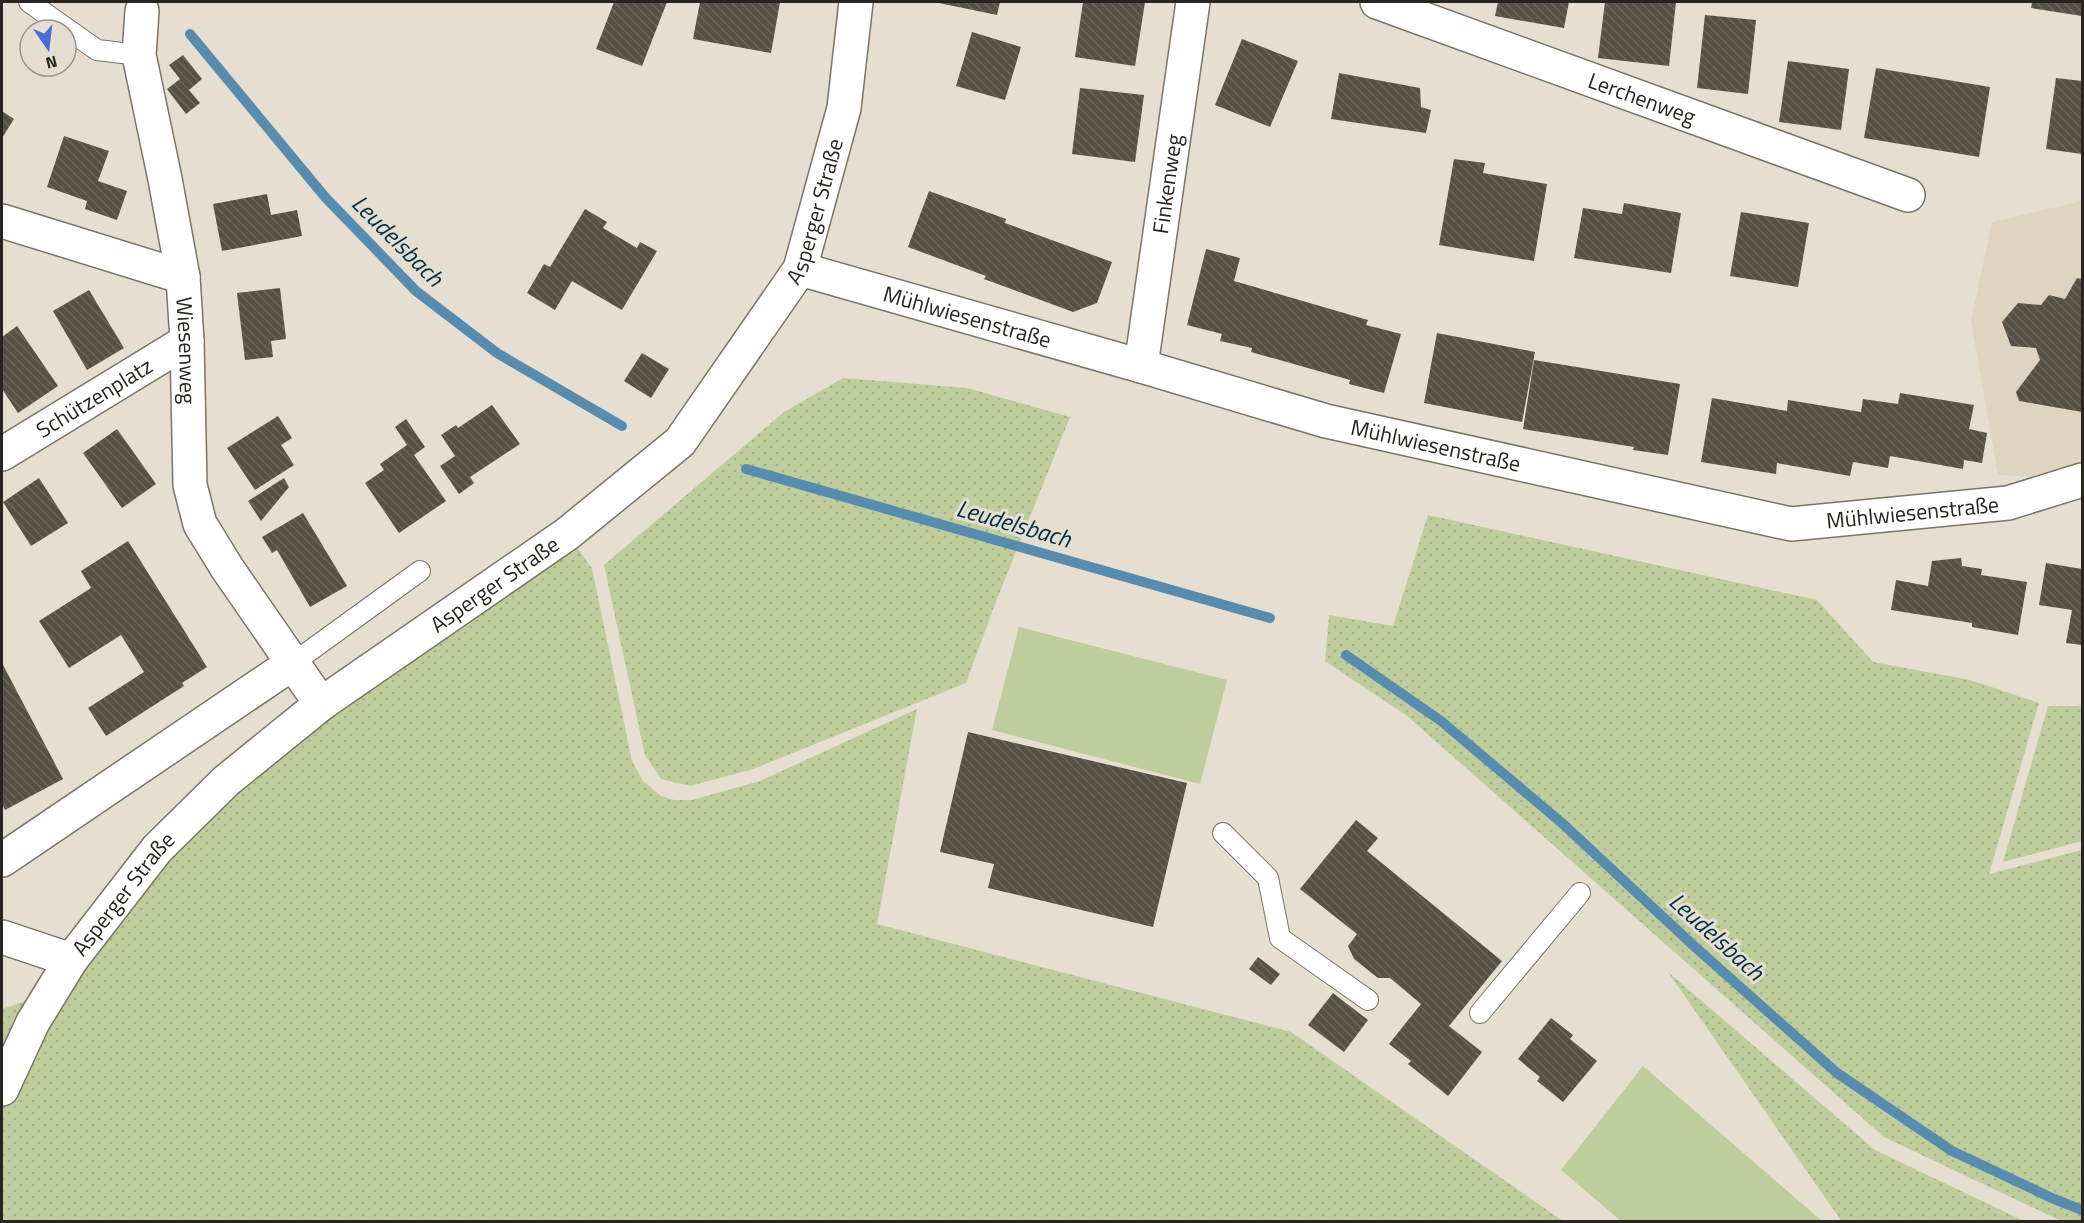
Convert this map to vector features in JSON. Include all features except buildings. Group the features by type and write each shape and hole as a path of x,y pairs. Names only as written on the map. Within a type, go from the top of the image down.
{"street":[{"name":"Asperger Straße","path":"2,1089 33,1022 71,960 157,849 226,781 321,704 567,534 680,442 800,269 844,108 856,2"},
{"name":"Finkenweg","path":"1141,366 1193,2"},
{"name":"Lerchenweg","path":"1377,2 1908,195"},
{"name":"Wiesenweg","path":"142,11 139,56 183,277 187,341 190,485 200,524 227,568 321,704"},
{"path":"2,221 183,277"},
{"name":"Mühlwiesenstraße","path":"800,269 1326,421 1791,524 2008,503 2082,480"},
{"name":"Schützenplatz","path":"2,454 187,341"},
{"path":"2,860 293,663"},
{"path":"2,937 71,960"}],"lane":[{"path":"29,2 97,50 139,56"},
{"path":"293,663 420,571"},
{"path":"1223,833 1268,878 1280,938 1368,1000"},
{"path":"1480,1013 1580,893"}],"shaded area":[{"path":"2082,201 2082,465 2042,477 1998,475 1971,321 1992,222"}],"green space":[{"path":"843,378 967,388 1070,417 966,683 753,769 690,786 661,779 645,755 604,565 784,412"},
{"path":"1428,515 1817,600 1873,662 1970,680 2039,703 1989,874 2082,850 2082,1221 2061,1221 1884,1137 1406,715 1325,661 1329,615 1393,626"},
{"path":"567,534 592,568 632,761 643,781 661,796 674,800 692,800 760,781 917,709 877,924 1291,1032 1563,1221 2,1221 2,1009 49,993 157,849"},
{"path":"1019,627 1227,680 1200,784 992,730"},
{"path":"2048,706 2082,706 2082,841 2003,862"},
{"path":"1668,972 1875,1150 2024,1221 1839,1221 1840,1219"},
{"path":"1643,1066 1822,1221 1621,1221 1561,1170"}],"waterway":[{"name":"Leudelsbach","path":"190,34 325,197 416,291 497,353 622,426"},
{"name":"Leudelsbach","path":"746,469 1270,618"},
{"name":"Leudelsbach","path":"1346,655 1441,721 1562,823 1694,946 1837,1073 1952,1151 2082,1210"}]}
